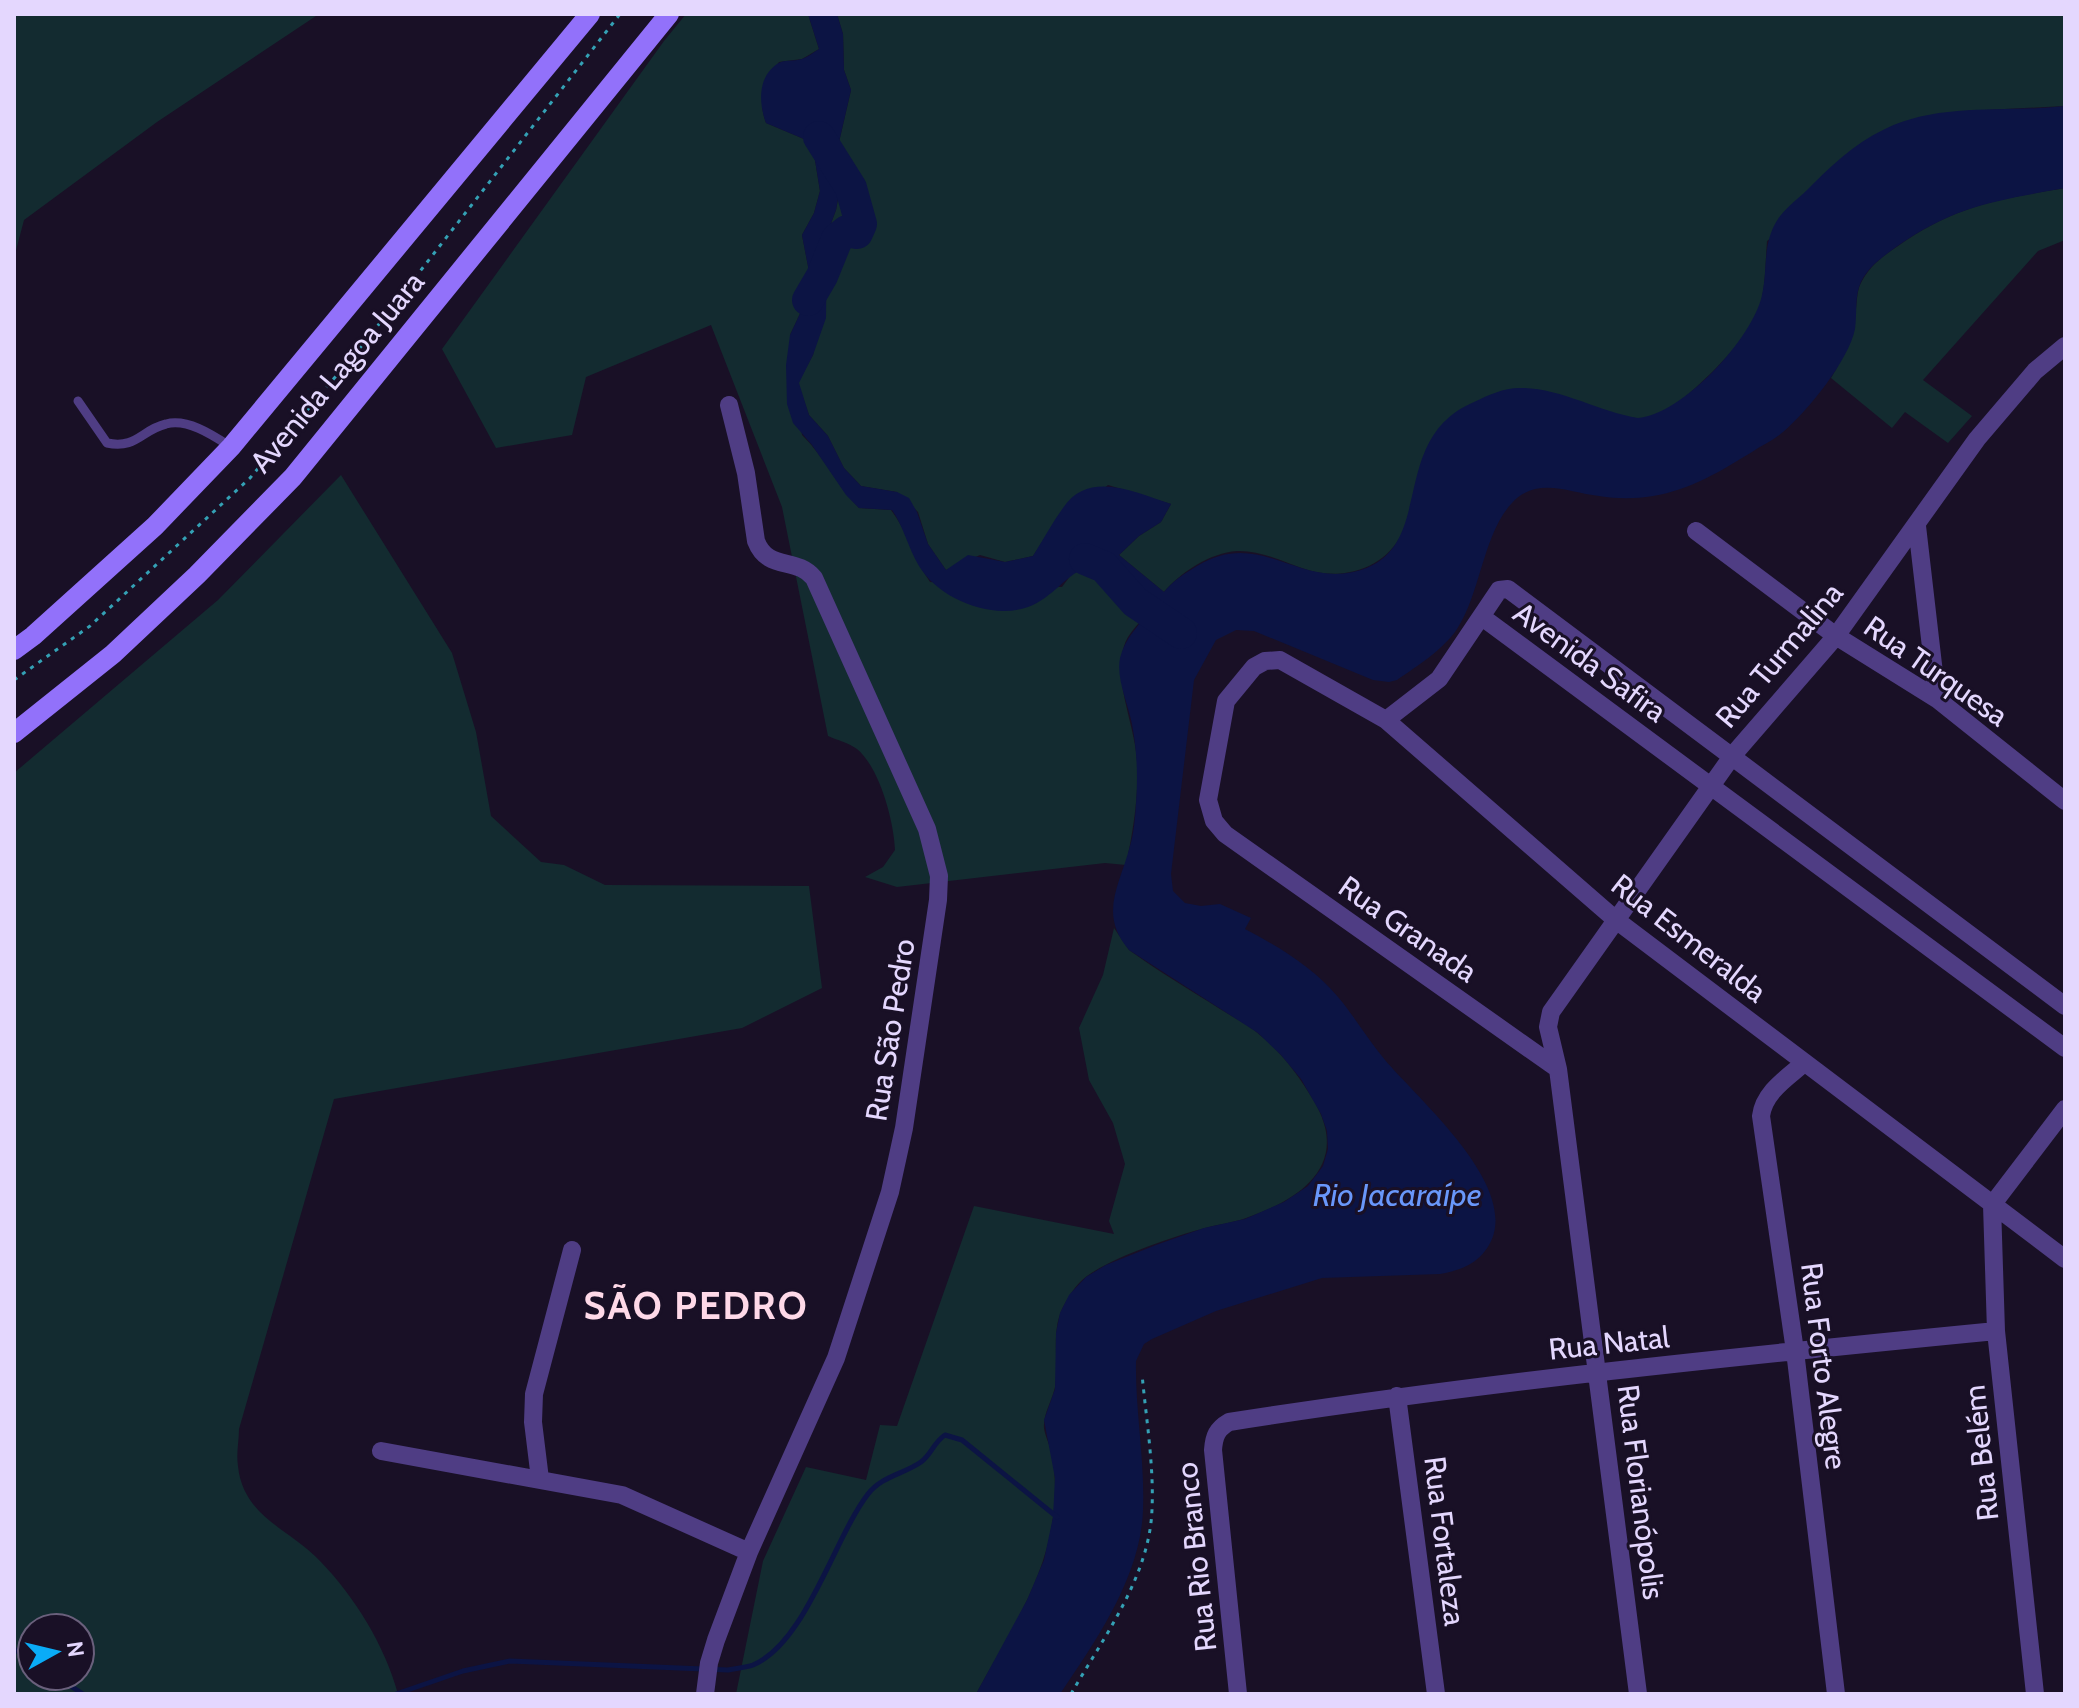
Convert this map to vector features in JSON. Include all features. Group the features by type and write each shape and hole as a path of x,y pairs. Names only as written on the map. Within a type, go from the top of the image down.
{"main road":[{"name":"Avenida Lagoa Juara","path":"14,650 155,526 231,447 590,14"},
{"name":"Avenida Lagoa Juara","path":"14,733 113,654 197,575 293,477 669,14"}],"street":[{"name":"Rua Turmalina","path":"1551,1012 1733,755 1836,636 1977,439 2035,371 2065,346"},
{"name":"Rua São Pedro","path":"705,1694 716,1640 749,1552 836,1358 890,1192 904,1128 939,876 927,829 814,578 804,569 767,559 760,552 746,473 729,405"},
{"path":"1917,526 1937,699"},
{"name":"Rua Turquesa","path":"1696,531 1836,636 1937,699 2065,801"},
{"name":"Avenida Safira","path":"2065,1006 1508,589 1499,590 1482,617 2065,1048"},
{"path":"1386,720 1439,679 1482,617"},
{"name":"Rua Esmeralda","path":"1225,834 1214,821 1208,800 1226,701 1254,667 1265,661 1280,660 1386,720 1616,920 2065,1259"},
{"name":"Rua Granada","path":"1225,834 1558,1069"},
{"name":"Rua Florianópolis","path":"1551,1012 1548,1027 1558,1069 1638,1694"},
{"name":"Rua Forto Alegre","path":"1804,1063 1768,1096 1762,1105 1761,1116 1795,1351 1836,1694"},
{"path":"1992,1205 2065,1109"},
{"name":"Rua Belém","path":"1992,1205 1996,1331 2035,1694"},
{"path":"540,1479 533,1422 534,1394 572,1250"},
{"name":"Rua Natal","path":"1229,1422 1397,1396 1598,1371 1996,1331"},
{"name":"Rua Fortaleza","path":"1397,1396 1436,1694"},
{"name":"Rua Rio Branco","path":"1229,1422 1219,1428 1213,1450 1238,1694"},
{"path":"381,1451 601,1490 632,1499 749,1552"}],"lane":[{"path":"78,401 107,443 133,443 167,423 205,431 231,447"}],"path":[{"path":"14,680 90,626 250,478 369,337 620,14"},
{"path":"1071,1694 1130,1589 1148,1536 1152,1511 1142,1374"}],"green space":[{"path":"14,14 319,14 157,122 24,220 14,258"},
{"path":"686,14 808,14 819,49 802,59 779,62 766,84 762,106 766,123 804,139 814,154 820,191 814,213 802,235 810,276 804,305 790,335 802,435 844,490 859,508 891,510 930,582 1062,587 1074,571 1089,566 1122,584 1149,612 1128,637 1121,660 1137,774 1135,813 1126,865 1105,863 897,887 865,877 883,867 895,850 889,811 879,782 865,758 854,747 828,736 782,507 711,325 586,377 572,435 496,448 442,349"},
{"path":"837,14 2065,14 2065,106 1966,111 1767,241 1763,292 1755,320 1709,375 1664,412 1653,417 1628,417 1545,392 1410,510 1395,545 1374,563 1349,572 1321,573 1264,555 1237,551 1217,555 1197,565 1164,592 1119,555 1139,536 1161,522 1171,504 1108,485 1048,533 1033,556 1005,562 980,555 946,570 928,544 918,512 897,492 861,486 844,468 828,436 809,415 798,383 813,355 828,285 827,234 836,210 842,177 839,142 851,90 844,70 843,34"},
{"path":"2065,188 2065,240 2038,251 1923,380 1972,416 1948,443 1905,412 1892,428 1831,378 1850,336 1860,285 1881,258 1919,232 1958,213 1998,201"},
{"path":"341,475 452,653 476,732 491,816 541,862 564,865 605,885 809,886 822,988 742,1028 334,1099 239,1429 237,1461 242,1483 258,1510 320,1561 357,1606 377,1640 398,1694 14,1694 14,773 218,600"},
{"path":"1114,928 1129,950 1252,1028 1283,1058 1314,1101 1324,1123 1327,1143 1324,1161 1315,1176 1285,1201 1241,1220 1192,1232 1128,1254 1087,1276 1070,1295 1059,1318 1055,1387 1044,1423 1053,1459 1055,1484 1049,1541 1023,1609 976,1694 736,1694 763,1561 806,1467 866,1480 880,1425 897,1426 974,1206 1114,1234 1109,1221 1125,1164 1113,1123 1089,1080 1079,1028 1103,975"}],"water":[{"name":"Rio Jacaraípe","path":"808,14 837,14 843,34 844,70 851,90 839,142 842,177 836,210 827,234 826,318 799,383 809,415 828,436 844,468 861,486 897,492 909,498 928,544 946,570 968,555 1005,562 1033,556 1063,508 1086,489 1114,487 1171,504 1161,522 1139,536 1119,555 1164,592 1197,566 1220,556 1241,553 1261,555 1318,572 1339,574 1361,570 1384,557 1398,539 1430,440 1447,419 1496,392 1514,388 1549,391 1638,418 1656,414 1675,404 1713,372 1756,313 1764,285 1767,246 1778,219 1852,149 1885,129 1928,115 2065,106 2065,188 1997,201 1957,213 1918,233 1879,260 1869,269 1859,287 1855,329 1845,355 1815,399 1783,432 1717,473 1667,493 1619,498 1556,488 1526,492 1517,498 1497,526 1457,629 1437,651 1397,680 1373,680 1254,631 1236,630 1216,640 1194,680 1171,874 1173,891 1185,903 1201,906 1220,904 1251,918 1245,929 1295,958 1328,986 1385,1060 1440,1119 1477,1168 1490,1193 1495,1217 1492,1239 1483,1254 1471,1264 1456,1270 1440,1274 1322,1278 1216,1311 1144,1344 1136,1361 1143,1491 1140,1535 1134,1559 1114,1607 1060,1694 976,1694 1027,1600 1044,1560 1053,1517 1055,1478 1044,1420 1055,1389 1056,1333 1060,1313 1069,1295 1086,1277 1106,1265 1204,1228 1245,1219 1284,1202 1308,1186 1323,1166 1328,1149 1327,1131 1301,1079 1281,1055 1258,1033 1129,950 1115,924 1114,899 1132,836 1137,784 1134,734 1119,666 1128,639 1149,611 1122,584 1089,566 1028,607 998,611 967,604 953,597 928,578 919,566 892,510 859,508 793,423 787,404 786,365 790,335 804,305 810,277 802,235 814,213 820,191 814,154 804,139 766,123 761,92 766,76 777,64 802,59 819,49"}],"waterway":[{"path":"808,300 837,239 847,231 857,233 861,224 851,188 819,137"},
{"path":"1085,559 1104,567 1135,602 1181,633"},
{"path":"396,1694 463,1671 510,1661 728,1670 753,1665 772,1653 804,1613 855,1513 868,1494 886,1479 921,1462 945,1435 962,1440 1057,1517"}],"district":[{"name":"SÃO PEDRO","path":"696,1305"}]}
